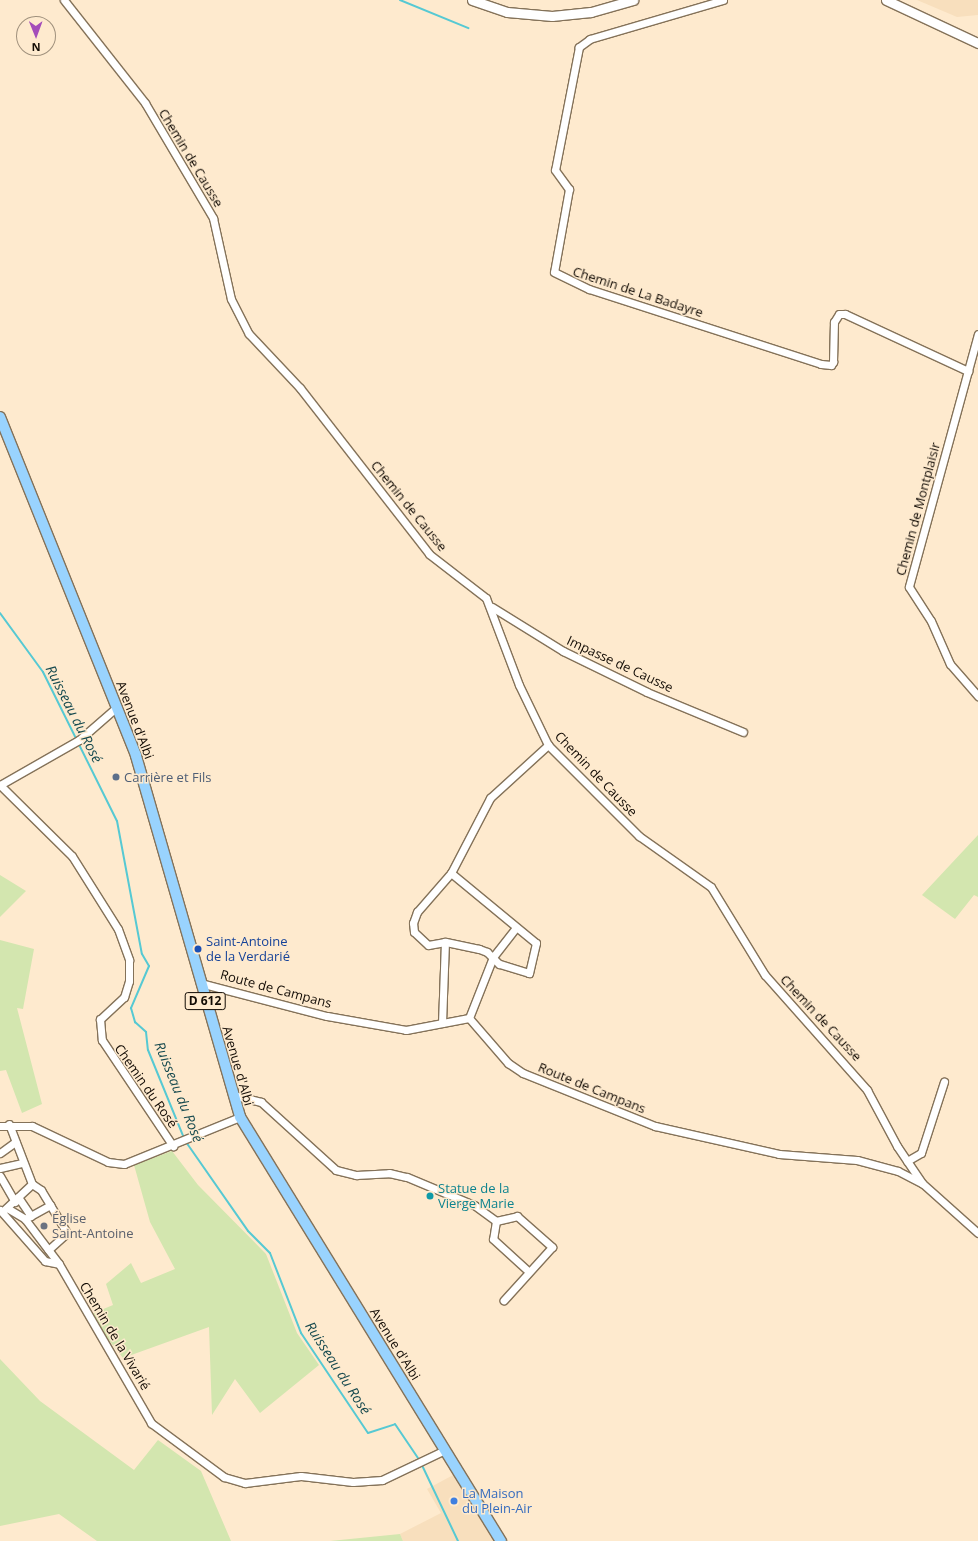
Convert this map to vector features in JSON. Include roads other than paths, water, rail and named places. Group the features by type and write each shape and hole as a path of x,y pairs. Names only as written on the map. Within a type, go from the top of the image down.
{"main road":[{"path":"472,0 507,12 552,16 591,12 633,0"},
{"path":"886,0 978,43"},
{"name":"Avenue d'Albi","path":"0,417 117,707 148,795 200,983 240,1117 501,1541"}],"street":[{"name":"Chemin de Causse","path":"64,0 145,103 213,218 232,299 250,334 300,388 429,554 486,598 492,607 519,685 548,745 639,836 711,887 765,975 867,1090 907,1161 922,1182"},
{"name":"Chemin de La Badayre","path":"723,0 590,40 579,46 555,170 569,189 554,272 589,289 821,364 831,365 833,362 834,322 839,314 845,314 968,371"},
{"name":"Chemin de Montplaisir","path":"978,334 909,587 931,621 950,664 978,696"},
{"name":"Impasse de Causse","path":"492,607 563,651 647,692 743,732"},
{"path":"0,785 77,741 117,707"},
{"path":"451,873 536,943 529,973 499,964 488,952 445,942 424,942 414,932 413,923 417,912 451,873 490,798 548,745"},
{"name":"Chemin du Rosé","path":"0,785 72,856 118,929 129,960 129,981 124,997 100,1019 102,1040 173,1146"},
{"path":"469,1018 493,957 516,928"},
{"path":"442,1023 445,942"},
{"name":"Route de Campans","path":"200,983 327,1016 406,1030 469,1018 516,1070 655,1126 779,1154 870,1162 922,1182 978,1233"},
{"path":"907,1161 921,1153 944,1082"},
{"path":"233,1095 261,1102 336,1170 356,1175 389,1173 407,1177 474,1205 496,1221 517,1216 552,1247 527,1270 504,1300"},
{"path":"0,1126 9,1124 38,1129 116,1164 128,1163 173,1146 240,1117"},
{"path":"9,1124 22,1163 32,1184 41,1190 67,1233 48,1250"},
{"path":"0,1153 15,1142"},
{"path":"0,1157 2,1167 22,1163"},
{"name":"Chemin de la Vivarié","path":"0,1176 17,1200 48,1250 59,1264 151,1423 224,1476 245,1483 301,1476 354,1482 382,1480 445,1450"},
{"path":"3,1210 17,1200 32,1184"},
{"path":"3,1210 28,1218 50,1205"},
{"path":"3,1210 45,1261 59,1264"},
{"path":"496,1221 493,1239 527,1270"}],"waterway":[{"path":"400,0 468,28"},
{"name":"Ruisseau du Rosé","path":"0,613 43,672 117,821 142,954 149,966 131,1008 135,1022 146,1032 148,1050 184,1138"},
{"name":"Ruisseau du Rosé","path":"186,1142 248,1231 270,1253 301,1333 368,1433 395,1424 420,1461 458,1541"}],"place":[{"name":"Carrière et Fils","path":"116,777"},
{"name":"Saint-Antoine de la Verdarié","path":"198,949"},
{"name":"Statue de la Vierge Marie","path":"430,1196"},
{"name":"Église Saint-Antoine","path":"44,1226"},
{"name":"La Maison du Plein-Air","path":"454,1501"}]}
